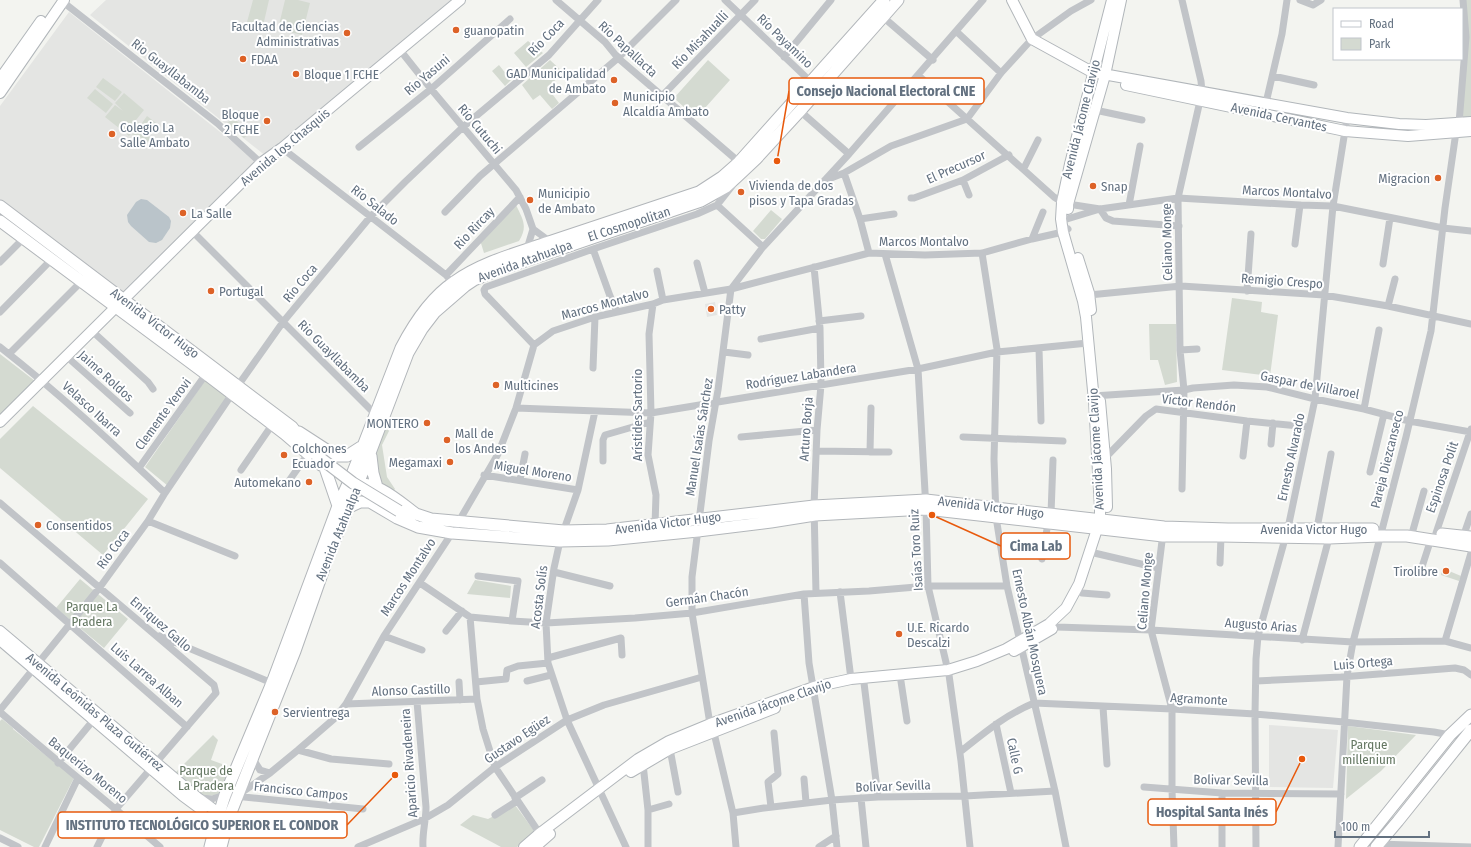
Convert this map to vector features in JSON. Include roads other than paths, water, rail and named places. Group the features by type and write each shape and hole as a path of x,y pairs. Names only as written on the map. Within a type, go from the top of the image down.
{"main road":[{"name":"Avenida Atahualpa","path":"210,847 222,820 272,684 342,507 355,480 366,448 375,414 401,348 412,327 449,279 527,249 699,192 722,177 739,162 884,0"},
{"name":"Avenida Atahualpa","path":"366,448 408,353 422,329 435,312 450,298 474,280 493,272 562,247 701,201 726,187 756,159 898,0"},
{"name":"Avenida Victor Hugo","path":"0,206 206,374 236,390 272,425 289,431"},
{"name":"Avenida Victor Hugo","path":"0,221 82,281 120,303 236,390 289,431 324,467 379,489 412,519 432,528"},
{"path":"289,431 328,451 336,456 352,454 366,448 372,473 379,489 373,492 370,502 360,502 342,507 324,467 329,458 328,451"},
{"name":"Avenida Victor Hugo","path":"309,451 353,483 407,513 431,518 562,536 608,540 698,531 772,522 814,510"},
{"name":"Avenida Victor Hugo","path":"370,502 410,524 452,533 562,536 699,519 814,510 926,504 1101,525 1221,536 1286,533 1317,528 1381,532 1407,536 1434,536 1466,540"},
{"name":"Avenida Atahualpa","path":"231,796 253,759 295,651 328,557 342,507"},
{"name":"Avenida Victor Hugo","path":"1163,531 1228,529 1329,538 1413,530 1434,536"},
{"path":"1360,847 1450,735 1471,715"},
{"path":"1377,846 1467,743 1471,730"},
{"path":"221,847 222,820"}],"street":[{"name":"Avenida los Chasquis","path":"0,422 261,163 282,148 460,0"},
{"name":"Río Papallacta","path":"556,0 604,42 618,58 739,162"},
{"name":"Río Coca","path":"0,711 69,624 100,588 148,522 166,493 283,322 370,216 463,127 549,55 598,0"},
{"path":"445,212 480,176 618,58 676,0"},
{"name":"Río Payamino","path":"725,0 811,82"},
{"name":"Río Misahualli","path":"662,96 755,0"},
{"path":"784,57 830,0"},
{"path":"731,289 763,248 933,60 983,0"},
{"path":"1012,0 1032,39"},
{"path":"824,180 844,173 891,146 967,119 1001,73 1032,39 1072,11 1091,0"},
{"name":"Avenida Jácome Clavijo","path":"524,847 541,836 600,791 638,759 669,741 712,728 814,689 851,679 949,673 978,668 1052,626 1072,611 1082,593 1101,525 1105,458 1088,343 1084,301 1065,225 1065,203 1070,164 1092,72 1112,0"},
{"name":"Avenida Jácome Clavijo","path":"1065,203 1104,78 1121,0"},
{"name":"Celiano Monge","path":"1182,0 1201,81 1202,96 1178,198 1180,350 1184,390 1182,489"},
{"path":"1265,109 1282,34 1287,0"},
{"path":"1300,0 1313,5 1321,0"},
{"name":"Pareja Diezcanseco","path":"1338,847 1347,676 1353,642 1424,364 1433,316 1443,228 1457,128 1466,37 1463,0"},
{"path":"0,79 61,1"},
{"path":"0,93 61,1"},
{"name":"Rio Guayllabamba","path":"61,1 217,123 261,163"},
{"path":"883,17 933,60"},
{"name":"Río Yasuni","path":"359,147 431,89 510,19"},
{"path":"957,32 1001,73"},
{"name":"Avenida Cervantes","path":"1032,39 1092,72 1097,78 1202,96 1265,109 1345,131 1408,136 1457,128 1471,122"},
{"name":"Río Cutuchi","path":"400,50 510,182 526,208 533,229"},
{"path":"918,75 1024,168 1054,197 1065,203"},
{"path":"1273,76 1314,85"},
{"name":"Avenida Cervantes","path":"1265,109 1399,124 1457,128 1471,131"},
{"path":"1095,110 1142,120"},
{"path":"800,111 849,154"},
{"name":"Ernesto Alvarado","path":"1256,847 1255,714 1258,636 1286,533 1315,399 1333,206 1347,118"},
{"path":"1024,168 1038,140"},
{"path":"1129,205 1140,146"},
{"name":"Río Salado","path":"282,148 449,279"},
{"name":"El Precursor","path":"911,198 962,180 1009,155"},
{"path":"844,173 860,219 869,253"},
{"path":"738,176 736,181 717,205 763,248"},
{"path":"962,180 969,196"},
{"name":"Rio Rircay","path":"449,279 520,197"},
{"name":"Marcos Montalvo","path":"231,796 270,773 335,718 346,704 384,636 452,533 484,475 498,454 516,408 534,345 553,331 595,317 653,304 663,300 731,289 869,253 925,255 982,253 1032,239 1100,209 1178,198 1333,206 1443,228 1471,231"},
{"name":"Marcos Montalvo","path":"1065,203 1100,209"},
{"name":"El Cosmopolitan","path":"534,345 485,294 484,290 486,287 678,221 717,205"},
{"path":"1295,244 1300,205"},
{"path":"1100,209 1106,218 1112,221 1179,226"},
{"path":"1032,239 1043,212"},
{"path":"860,219 894,214"},
{"path":"1383,264 1390,218"},
{"name":"Avenida Jácome Clavijo","path":"1065,225 1089,295 1097,396 1101,525"},
{"path":"527,249 533,229 550,242 562,247"},
{"name":"Rio Guayllabamba","path":"192,230 375,414"},
{"path":"1247,291 1251,234"},
{"path":"0,262 24,238"},
{"path":"593,249 610,296 618,312"},
{"name":"Ernesto Albán Mosquera","path":"982,253 997,352 994,459 996,513 1007,586 1055,791 1066,847"},
{"name":"Isaías Toro Ruiz","path":"885,254 918,369 926,504 928,586 949,673 960,752 970,847"},
{"path":"0,312 52,260"},
{"path":"697,263 705,293"},
{"name":"Arturo Borja","path":"814,267 820,324 821,385 817,430 814,510 816,593"},
{"path":"657,271 663,300"},
{"path":"1388,306 1395,279"},
{"path":"9,354 82,281"},
{"name":"Remigio Crespo","path":"1089,295 1180,286 1324,296 1388,306 1471,324"},
{"name":"Manuel Isaías Sánchez","path":"731,289 724,352 709,441 692,577 692,613 712,728 733,813 736,847"},
{"name":"Arístides Sartorio","path":"653,304 649,334 651,413 648,455 656,495 656,525"},
{"path":"761,339 820,324 861,316"},
{"path":"593,368 595,317"},
{"path":"1364,408 1379,330"},
{"path":"92,331 148,382 153,389"},
{"name":"Rodríguez Labandera","path":"516,408 651,413 918,369 997,352 1088,343"},
{"name":"Velasco Ibarra","path":"0,347 92,424 166,493"},
{"path":"1039,348 1041,421"},
{"path":"1180,350 1197,349"},
{"path":"724,352 748,355"},
{"name":"Jaime Roldos","path":"66,356 130,414"},
{"name":"Clemente Yerovi","path":"139,468 206,374"},
{"name":"Gaspar de Villaroel","path":"1097,396 1247,385 1267,387 1315,399 1364,408 1409,421 1471,431"},
{"path":"870,452 871,408"},
{"name":"Víctor Rendón","path":"1105,458 1151,411 1156,409 1247,422 1309,427"},
{"name":"Acosta Solís","path":"595,411 578,490 562,536 554,572 546,622 548,660 551,675 567,720 626,847"},
{"path":"1370,472 1384,414"},
{"path":"603,461 603,440 605,435 650,422"},
{"path":"1243,456 1247,422"},
{"path":"1271,444 1273,423"},
{"path":"241,470 272,425"},
{"path":"741,438 817,430"},
{"name":"Espinosa Polit","path":"1420,573 1471,431"},
{"path":"963,437 1063,441"},
{"path":"286,485 309,451"},
{"path":"816,451 888,452"},
{"path":"520,480 525,454"},
{"path":"1317,528 1331,454"},
{"path":"1042,559 1049,519 1053,460"},
{"name":"Miguel Moreno","path":"484,475 578,490"},
{"path":"1413,530 1424,491"},
{"name":"Enriquez Gallo","path":"0,503 214,685 216,693 187,727"},
{"path":"1466,540 1471,514"},
{"path":"148,522 236,556"},
{"name":"Celiano Monge","path":"1163,531 1151,630 1172,709 1174,847"},
{"path":"1220,563 1221,536"},
{"path":"1302,640 1329,538"},
{"path":"1093,552 1158,568"},
{"name":"Avenida Jácome Clavijo","path":"1052,626 1073,597 1093,552"},
{"path":"1445,641 1471,553"},
{"name":"Luis Larrea Alban","path":"0,563 187,727"},
{"path":"554,572 610,586"},
{"path":"478,576 518,581 512,621"},
{"name":"Germán Chacón","path":"420,583 470,617 512,621 546,622 635,618 692,613 816,593 928,586 1007,586"},
{"path":"840,592 851,679"},
{"path":"1082,593 1106,595"},
{"path":"804,594 808,663 814,689 832,800 837,847"},
{"path":"446,631 462,612"},
{"path":"470,617 477,700 483,729 495,767 541,836"},
{"name":"Augusto Arias","path":"1052,626 1151,630 1353,642 1445,641 1471,648"},
{"name":"Avenida Leónidas Plaza Gutiérrez","path":"0,631 36,667"},
{"path":"153,633 272,684"},
{"path":"384,636 422,650"},
{"path":"476,682 506,679 506,670 548,660 621,638 622,655"},
{"name":"Avenida Leónidas Plaza Gutiérrez","path":"0,640 36,667 154,766 198,798 222,820"},
{"name":"Luis Ortega","path":"1256,681 1455,668 1464,670 1471,675"},
{"path":"526,681 551,675"},
{"name":"Gustavo Egüez","path":"358,847 426,817 448,805 495,767 567,720 604,705 702,677"},
{"path":"900,677 907,721"},
{"name":"Avenida Jácome Clavijo","path":"814,689 900,677"},
{"path":"459,682 460,700"},
{"path":"864,683 878,797"},
{"name":"Alonso Castillo","path":"346,704 477,700"},
{"name":"Aparicio Rivadeneira","path":"417,702 426,817 422,836 423,847"},
{"name":"Agramonte","path":"960,752 1015,711 1034,703 1255,714 1344,722 1450,735"},
{"path":"1103,707 1107,764"},
{"name":"Baquerizo Moreno","path":"0,711 58,762 116,809 152,844 160,847"},
{"path":"58,762 96,717"},
{"name":"Calle G","path":"996,724 1011,793"},
{"path":"97,847 116,809 187,727"},
{"name":"Avenida Jácome Clavijo","path":"600,791 643,764 712,728"},
{"path":"771,807 768,782 778,774 774,733"},
{"path":"670,749 678,792"},
{"path":"298,750 331,759 389,764"},
{"path":"253,759 260,770 270,773"},
{"path":"643,764 648,810 648,847"},
{"name":"Avenida Leónidas Plaza Gutiérrez","path":"154,766 183,796 222,820"},
{"path":"46,847 78,778"},
{"path":"804,779 806,802"},
{"path":"495,815 542,780"},
{"name":"Bolivar Sevilla","path":"1144,787 1222,793 1341,794"},
{"name":"Bolívar Sevilla","path":"733,813 806,802 861,798 965,796 1055,791"},
{"path":"1222,793 1222,847"},
{"path":"198,798 212,799 231,796"},
{"name":"Francisco Campos","path":"231,796 363,809"},
{"path":"861,798 866,847"},
{"path":"648,810 669,804"},
{"name":"Avenida Jácome Clavijo","path":"535,847 541,836"},
{"path":"819,847 836,836"},
{"path":"2,842 18,847"},
{"path":"1377,846 1471,847"}],"place":[{"name":"guanopatin","path":"456,30"},
{"name":"Facultad de Ciencias Administrativas","path":"347,33"},
{"name":"FDAA","path":"243,59"},
{"name":"Bloque 1 FCHE","path":"296,74"},
{"name":"GAD Municipalidad de Ambato","path":"614,80"},
{"name":"Municipio Alcaldía Ambato","path":"615,103"},
{"name":"Bloque 2 FCHE","path":"267,121"},
{"name":"Colegio La Salle Ambato","path":"112,134"},
{"name":"Consejo Nacional Electoral CNE","path":"777,161"},
{"name":"Migracion","path":"1438,178"},
{"name":"Snap","path":"1093,186"},
{"name":"Vivienda de dos pisos y Tapa Gradas","path":"741,192"},
{"name":"Municipio de Ambato","path":"530,200"},
{"name":"La Salle","path":"183,213"},
{"name":"Portugal","path":"211,291"},
{"name":"Patty","path":"711,309"},
{"name":"Multicines","path":"496,385"},
{"name":"MONTERO","path":"427,423"},
{"name":"Mall de los Andes","path":"447,440"},
{"name":"Colchones Ecuador","path":"284,455"},
{"name":"Megamaxi","path":"450,462"},
{"name":"Automekano","path":"309,482"},
{"name":"Cima Lab","path":"932,515"},
{"name":"Consentidos","path":"38,525"},
{"name":"Tirolibre","path":"1446,571"},
{"name":"U.E. Ricardo Descalzi","path":"899,634"},
{"name":"Servientrega","path":"275,712"},
{"name":"Hospital Santa Inés","path":"1302,759"},
{"name":"INSTITUTO TECNOLÓGICO SUPERIOR EL CONDOR","path":"395,775"}],"park label":[{"name":"Parque La Pradera","path":"92,614"},
{"name":"Parque millenium","path":"1369,752"},
{"name":"Parque de La Pradera","path":"206,778"}]}
